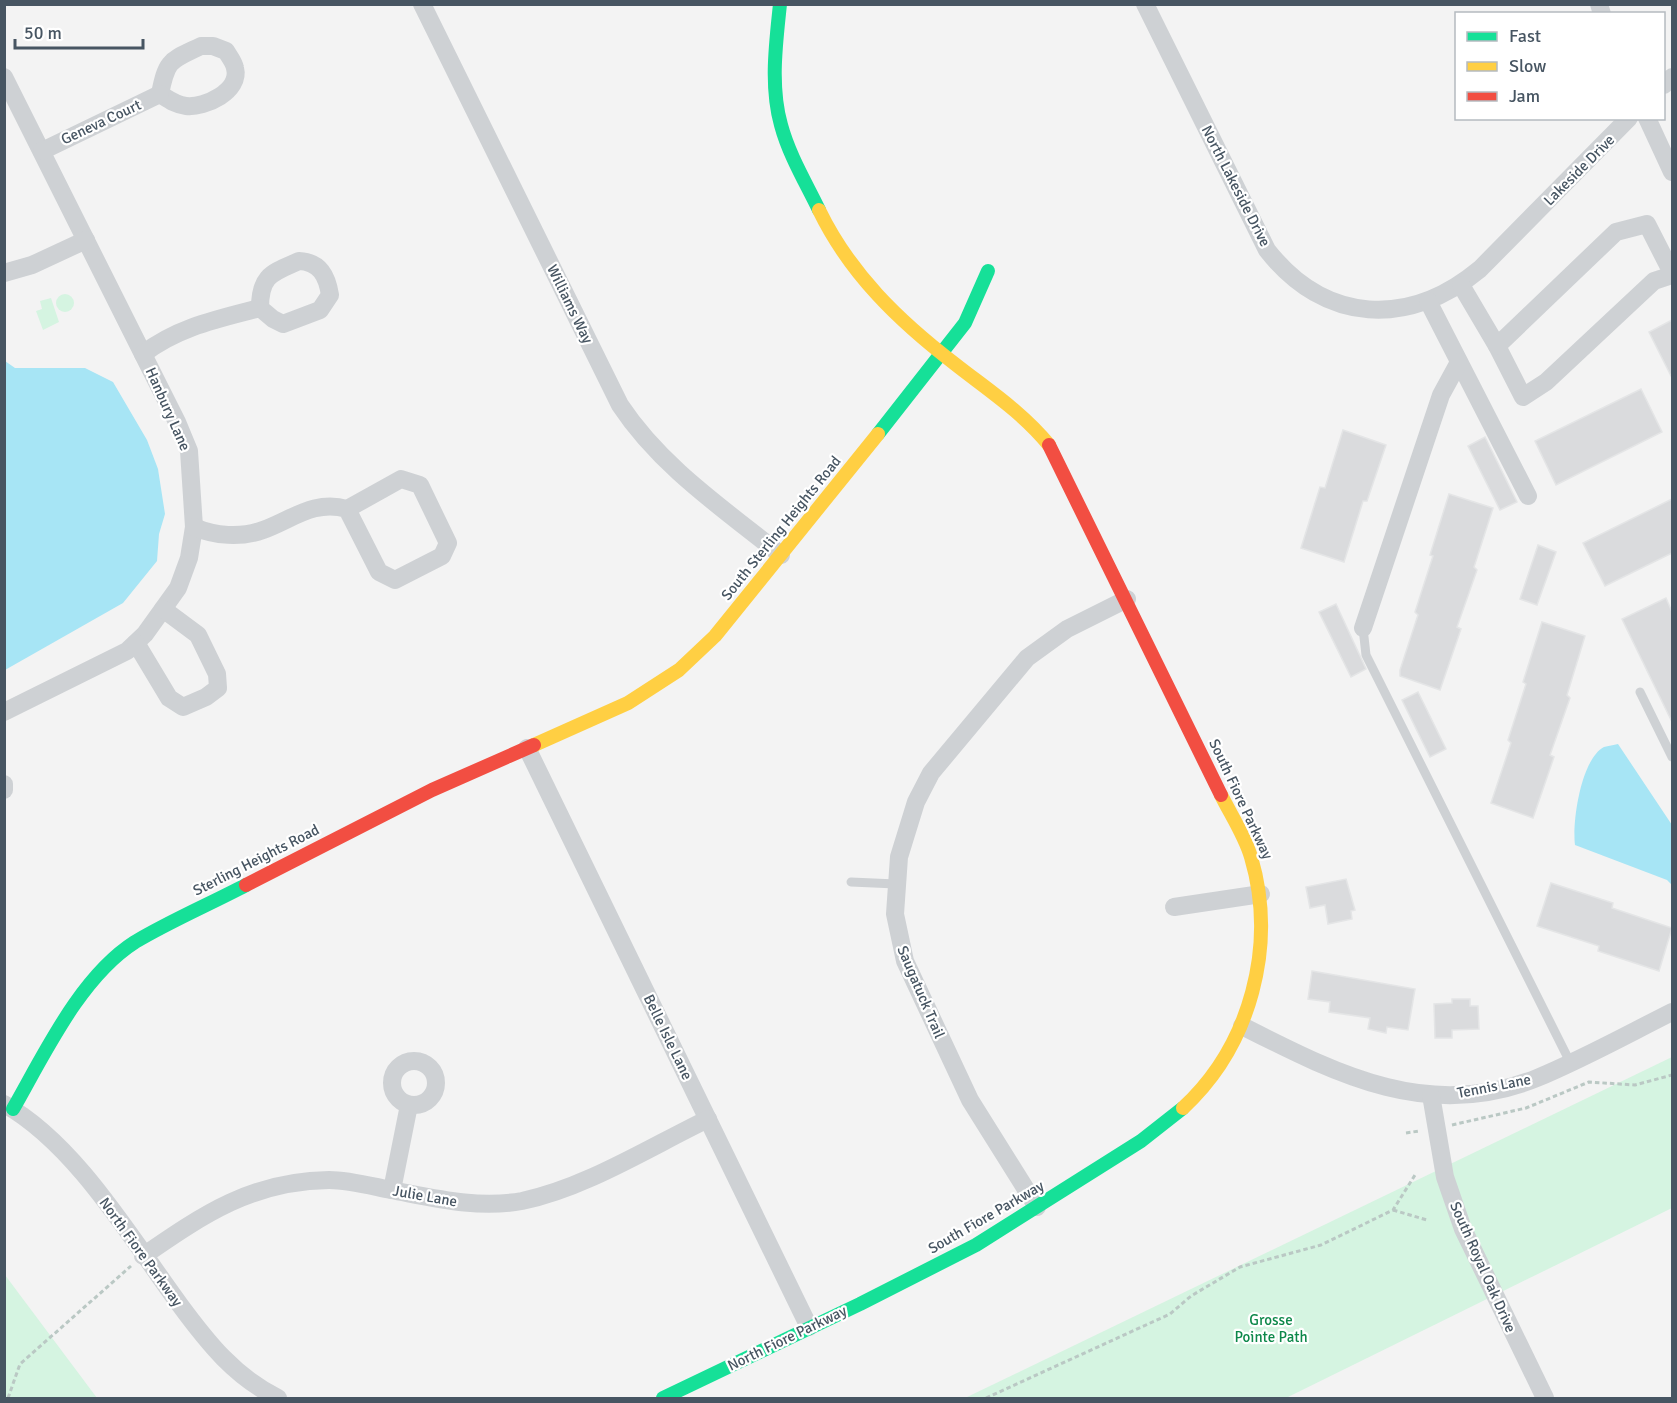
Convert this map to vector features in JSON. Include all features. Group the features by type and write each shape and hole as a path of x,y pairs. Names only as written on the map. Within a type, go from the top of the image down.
{"street":[{"name":"Williams Way","path":"422,4 620,405 636,429 676,471 781,555"},
{"path":"780,4 774,68 779,117 787,144 832,236 855,270 941,353"},
{"name":"North Lakeside Drive","path":"1145,4 1267,250 1285,273 1318,295 1355,308 1384,311 1410,308 1461,285 1528,221"},
{"name":"Hanbury Lane","path":"4,77 189,451 194,527 189,558 178,588 136,643 127,651 4,712"},
{"name":"Geneva Court","path":"42,151 160,94"},
{"name":"Lakeside Drive","path":"1528,221 1627,120"},
{"path":"1648,120 1672,172"},
{"path":"1461,285 1497,346 1523,397 1546,382 1654,281 1672,274 1647,224 1616,232 1497,346"},
{"path":"4,273 32,265 86,240"},
{"name":"South Sterling Heights Road","path":"582,722 628,703 679,670 698,654 781,555 965,323 988,271"},
{"path":"1428,301 1528,496"},
{"path":"143,354 157,343 199,323 260,308"},
{"name":"South Fiore Parkway","path":"911,1277 978,1244 1138,1143 1170,1120 1198,1092 1242,1026 1254,997 1263,933 1261,894 1250,854 1054,452 1036,428 1017,409 941,353"},
{"path":"1363,628 1441,395 1460,362"},
{"path":"194,527 209,534 236,535 262,531 298,513 317,508 337,506 347,509 401,479 420,485 448,543 442,556 395,580 379,572 347,509"},
{"name":"Saugatuck Trail","path":"1037,1207 970,1100 924,1006 899,941 896,884 903,840 916,802 931,773 953,744 1027,658 1067,629 1127,599"},
{"path":"136,643 168,698 183,707 206,697 218,688 217,674 198,635 163,609"},
{"name":"Sterling Heights Road","path":"9,1107 75,1004 96,977 134,943 432,790 582,722"},
{"name":"Belle Isle Lane","path":"527,748 809,1327"},
{"path":"4,784 4,790"},
{"path":"1174,907 1261,894"},
{"name":"Tennis Lane","path":"1242,1026 1361,1081 1431,1095 1456,1095 1518,1084 1570,1062 1672,1012"},
{"name":"South Royal Oak Drive","path":"1431,1095 1445,1176 1463,1229 1545,1398"},
{"path":"392,1190 409,1105"},
{"name":"North Fiore Parkway","path":"9,1107 53,1139 87,1178 213,1349 243,1377 278,1398"},
{"name":"Julie Lane","path":"143,1256 203,1215 229,1201 264,1188 288,1183 331,1180 451,1202 488,1204 520,1201 557,1191 588,1178 708,1119"},
{"name":"North Fiore Parkway","path":"663,1398 911,1277"}],"lane":[{"path":"1363,628 1370,662 1570,1062"},
{"path":"1640,692 1672,757"},
{"path":"851,882 896,884"}],"path":[{"path":"1406,1133 1526,1108 1588,1082 1635,1085 1672,1074"},
{"path":"986,1398 1170,1314 1191,1296 1240,1267 1321,1245 1393,1210 1414,1175"},
{"path":"1393,1210 1427,1220"},
{"path":"8,1398 20,1364 143,1256"}],"green space":[{"path":"61,294 69,294 74,299 72,310 61,312 56,307 56,299"},
{"path":"51,298 59,322 43,330 36,311 42,309 40,301"},
{"name":"Grosse Pointe Path","path":"1672,1057 1672,1208 1286,1398 965,1398"},
{"path":"5,1275 97,1398 5,1398"}],"water":[{"path":"5,361 15,368 85,368 113,382 147,440 158,469 165,514 159,534 157,561 123,603 5,670"},
{"path":"1618,744 1672,825 1672,885 1667,880 1575,845 1577,807 1589,764 1604,747"}],"building":[{"path":"1672,320 1672,378 1649,332"},
{"path":"1641,389 1662,432 1556,485 1535,441"},
{"path":"1343,430 1386,445 1367,501 1363,501 1344,562 1301,548 1320,487 1325,488"},
{"path":"1485,437 1517,502 1500,510 1468,446"},
{"path":"1449,494 1493,508 1474,567 1477,570 1457,627 1461,629 1440,690 1400,676 1400,670 1418,615 1415,612"},
{"path":"1672,499 1672,553 1605,586 1583,543"},
{"path":"1538,545 1556,552 1537,605 1520,599"},
{"path":"1666,598 1672,612 1672,722 1622,619"},
{"path":"1336,604 1366,669 1351,677 1319,612"},
{"path":"1542,622 1585,636 1567,695 1570,698 1550,755 1554,757 1533,818 1491,803 1511,743 1508,740"},
{"path":"1418,692 1446,749 1430,757 1402,700"},
{"path":"1346,879 1355,910 1351,911 1352,919 1328,924 1325,905 1310,908 1306,887"},
{"path":"1551,883 1613,903 1612,908 1672,928 1659,971 1598,951 1599,946 1537,926"},
{"path":"1312,971 1415,989 1408,1030 1387,1027 1386,1033 1368,1029 1370,1018 1329,1012 1330,1002 1308,999"},
{"path":"1452,999 1470,999 1470,1006 1478,1006 1479,1029 1452,1030 1452,1038 1435,1038 1434,1004 1452,1003"}],"traffic: fast":[{"path":"780,4 775,64 778,110 788,147 819,210"},
{"path":"878,434 965,323 988,271"},
{"path":"13,1109 65,1018 97,975 115,957 148,934 246,885"},
{"path":"663,1398 860,1304 976,1245 1141,1141 1183,1108"}],"traffic: slow":[{"path":"819,210 845,255 878,295 914,331 1016,412 1049,445"},
{"path":"534,745 628,703 679,670 715,636 878,434"},
{"path":"1183,1108 1207,1083 1226,1055 1241,1024 1252,992 1259,958 1261,924 1258,890 1251,857 1242,833 1221,795"}],"traffic: jam":[{"path":"1049,445 1221,795"},
{"path":"246,885 432,790 534,745"}]}
